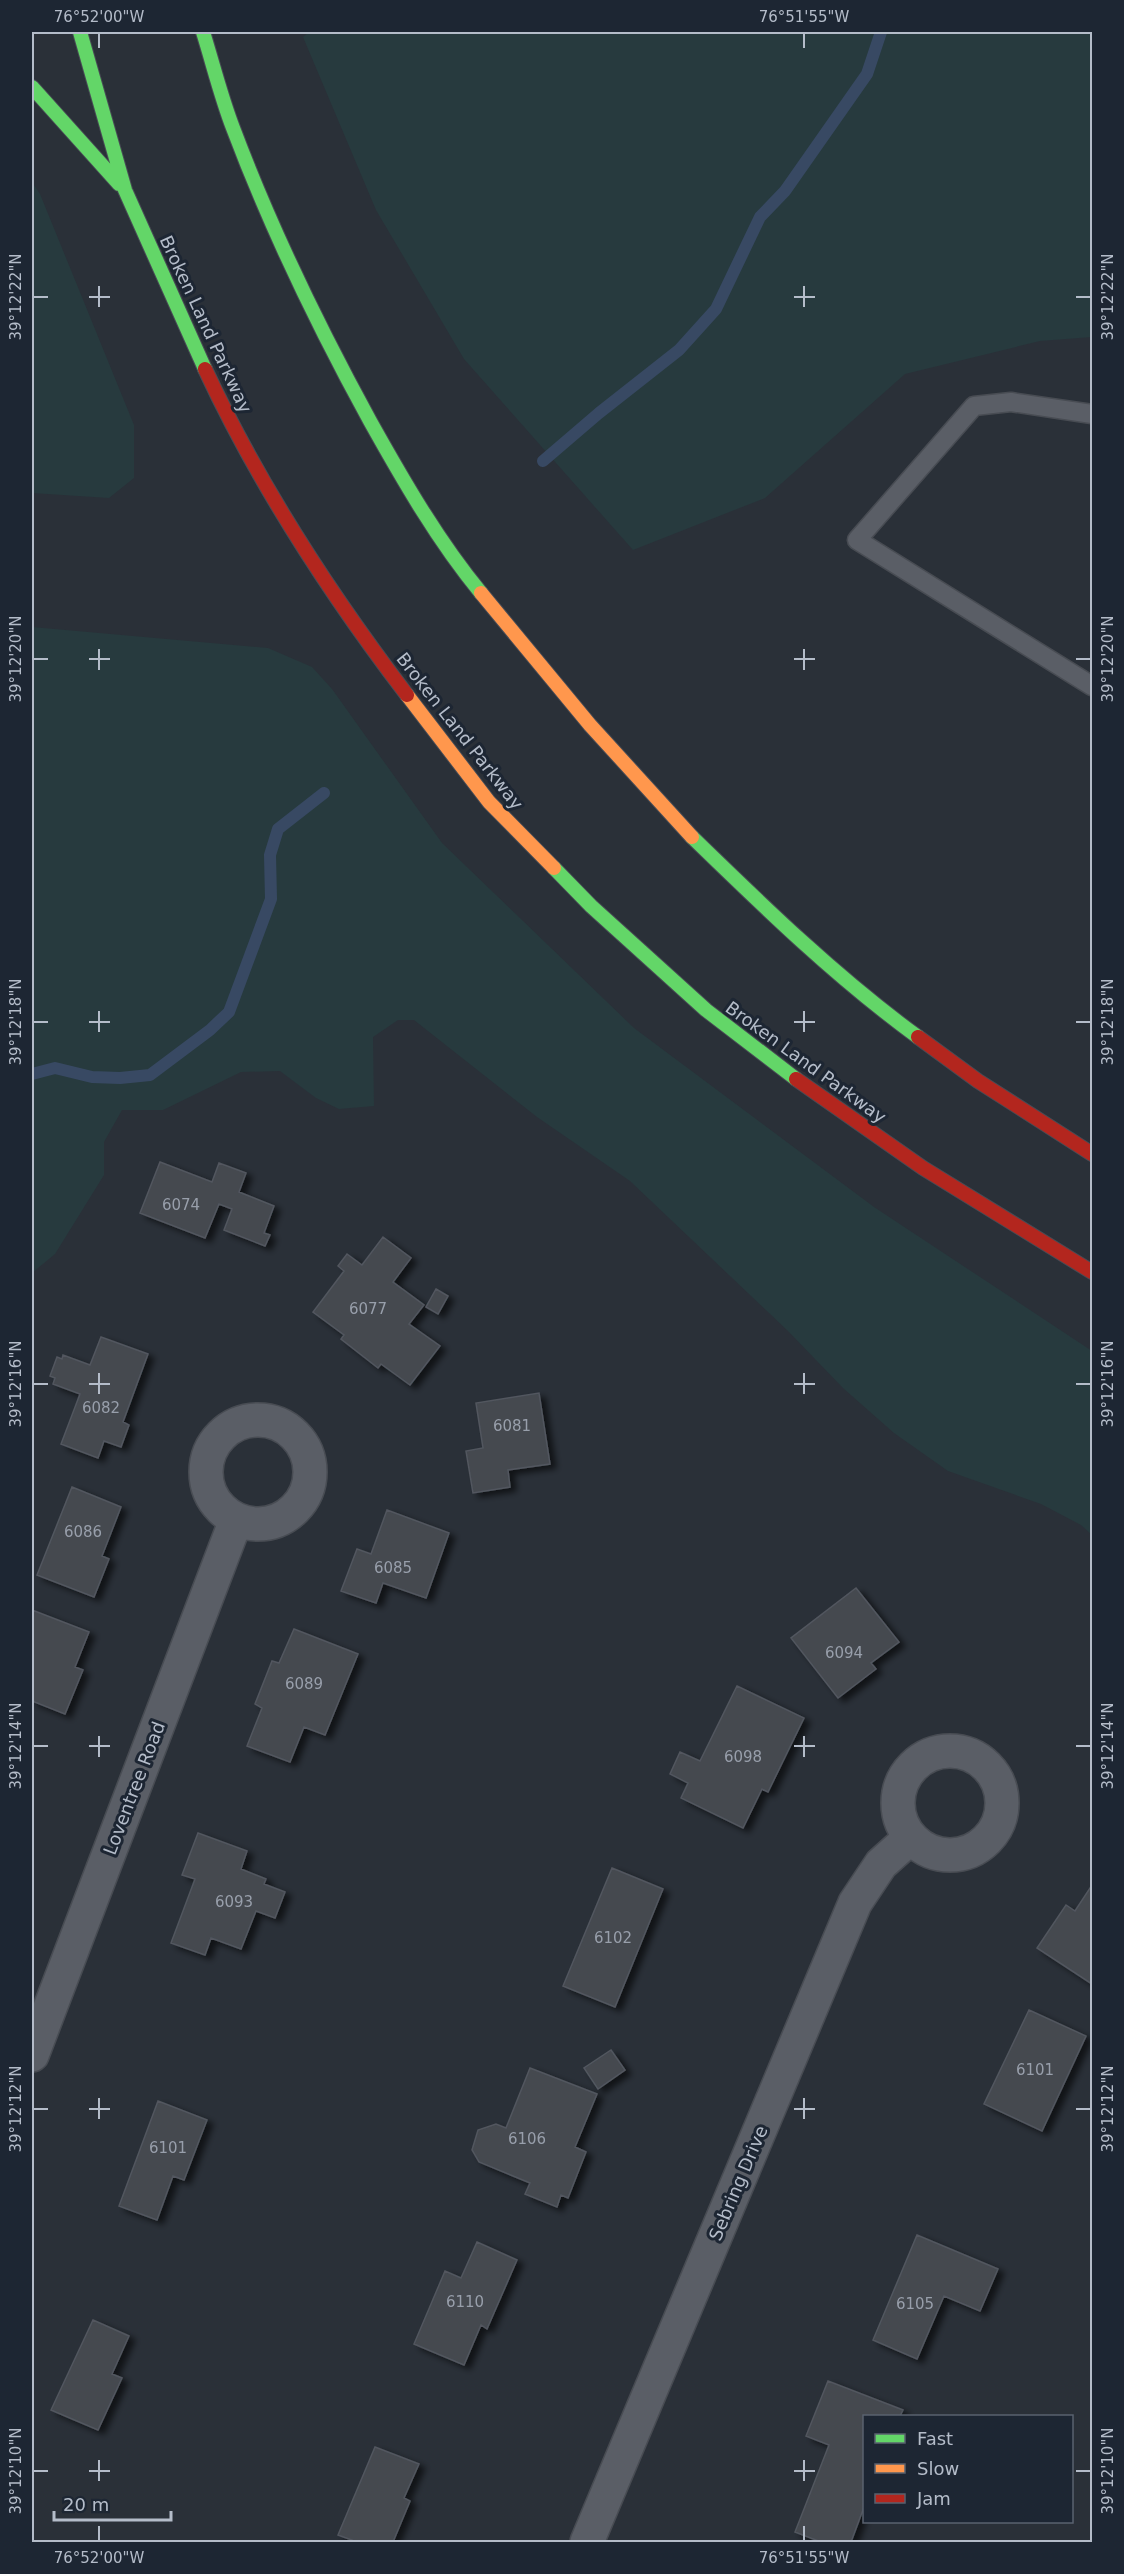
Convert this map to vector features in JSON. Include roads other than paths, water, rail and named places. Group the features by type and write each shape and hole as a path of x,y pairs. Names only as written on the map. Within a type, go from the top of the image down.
{"main road":[{"name":"Broken Land Parkway","path":"80,32 125,190 168,290 223,407 300,542 387,669 489,802 591,906 706,1010 815,1093 923,1168 1092,1272"},
{"path":"203,32 232,126 278,238 329,346 405,483 466,575 590,725 675,821 780,922 874,1005 978,1081 1092,1154"},
{"path":"32,87 125,190"}],"street":[{"name":"Loventree Road","path":"32,2055 236,1520"},
{"name":"Sebring Drive","path":"587,2542 855,1903 881,1864 910,1838"}],"lane":[{"path":"1092,414 1011,402 974,406 857,540 1092,686"}],"waterway":[{"path":"543,461 679,350 716,309 760,217 785,191 867,74 881,32"},
{"path":"32,1074 55,1068 92,1077 120,1078 150,1075 210,1030 229,1012 271,899 270,855 278,829 324,793"}]}
